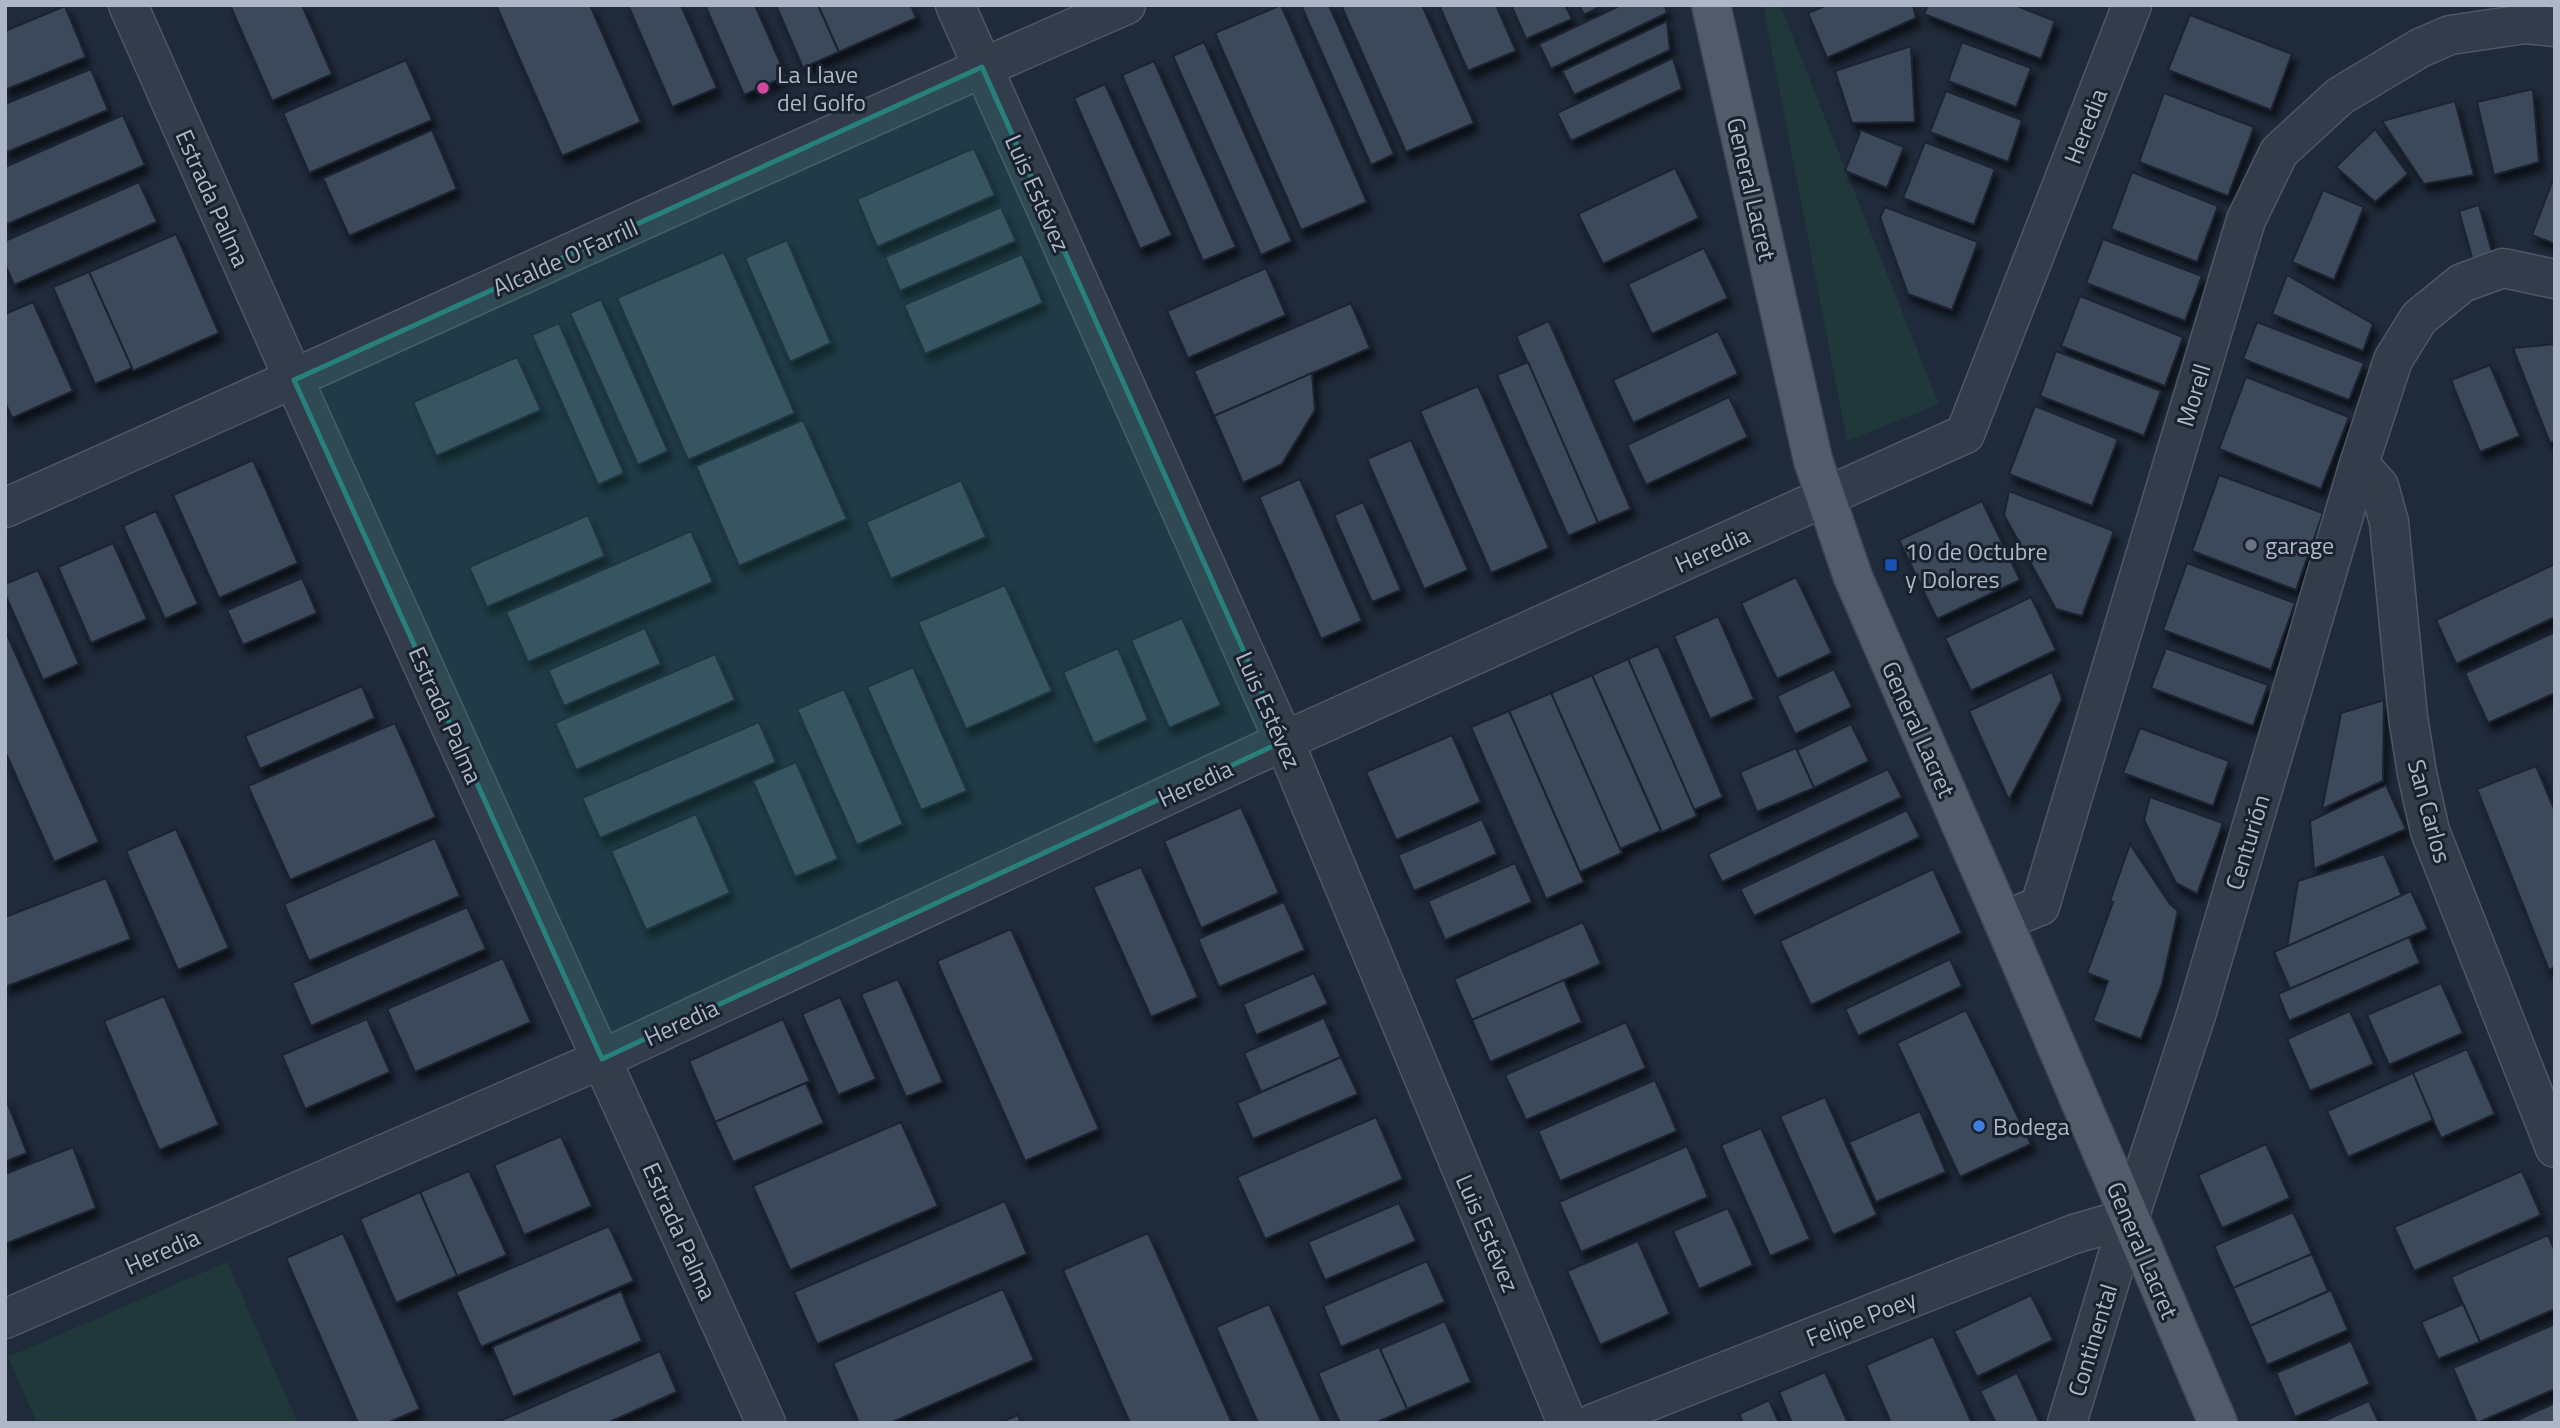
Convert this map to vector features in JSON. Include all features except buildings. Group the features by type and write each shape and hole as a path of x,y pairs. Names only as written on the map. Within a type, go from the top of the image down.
{"main road":[{"name":"General Lacret","path":"1711,5 1810,447 1853,577 2218,1423"}],"street":[{"name":"Estrada Palma","path":"128,5 293,380 766,1423"},
{"name":"Luis Estévez","path":"955,5 1284,741 1567,1423"},
{"name":"Alcalde O'Farrill","path":"5,508 982,67 1126,5"},
{"name":"Heredia","path":"5,1320 602,1059 1284,741 1965,434 2132,5"},
{"name":"Morell","path":"2003,921 2040,906 2246,220 2278,152 2340,96 2420,48 2450,35 2525,23 2555,27"},
{"name":"Centurión","path":"2129,1218 2200,1002 2393,360 2419,318 2462,283 2502,268 2555,279"},
{"name":"San Carlos","path":"2360,464 2379,486 2389,522 2409,717 2417,773 2431,831 2555,1148"},
{"name":"Felipe Poey","path":"1594,1423 2074,1234 2129,1218"},
{"name":"Continental","path":"2067,1423 2129,1218"}],"highlighted area":[{"path":"982,67 1284,741 602,1059 294,380"}],"green space":[{"path":"1763,5 1780,5 1939,404 1847,441"},
{"path":"227,1262 298,1423 37,1423 8,1357"}],"place":[{"name":"La Llave del Golfo","path":"763,88"},
{"name":"garage","path":"2251,545"},
{"name":"10 de Octubre y Dolores","path":"1891,565"},
{"name":"Bodega","path":"1979,1126"}]}
